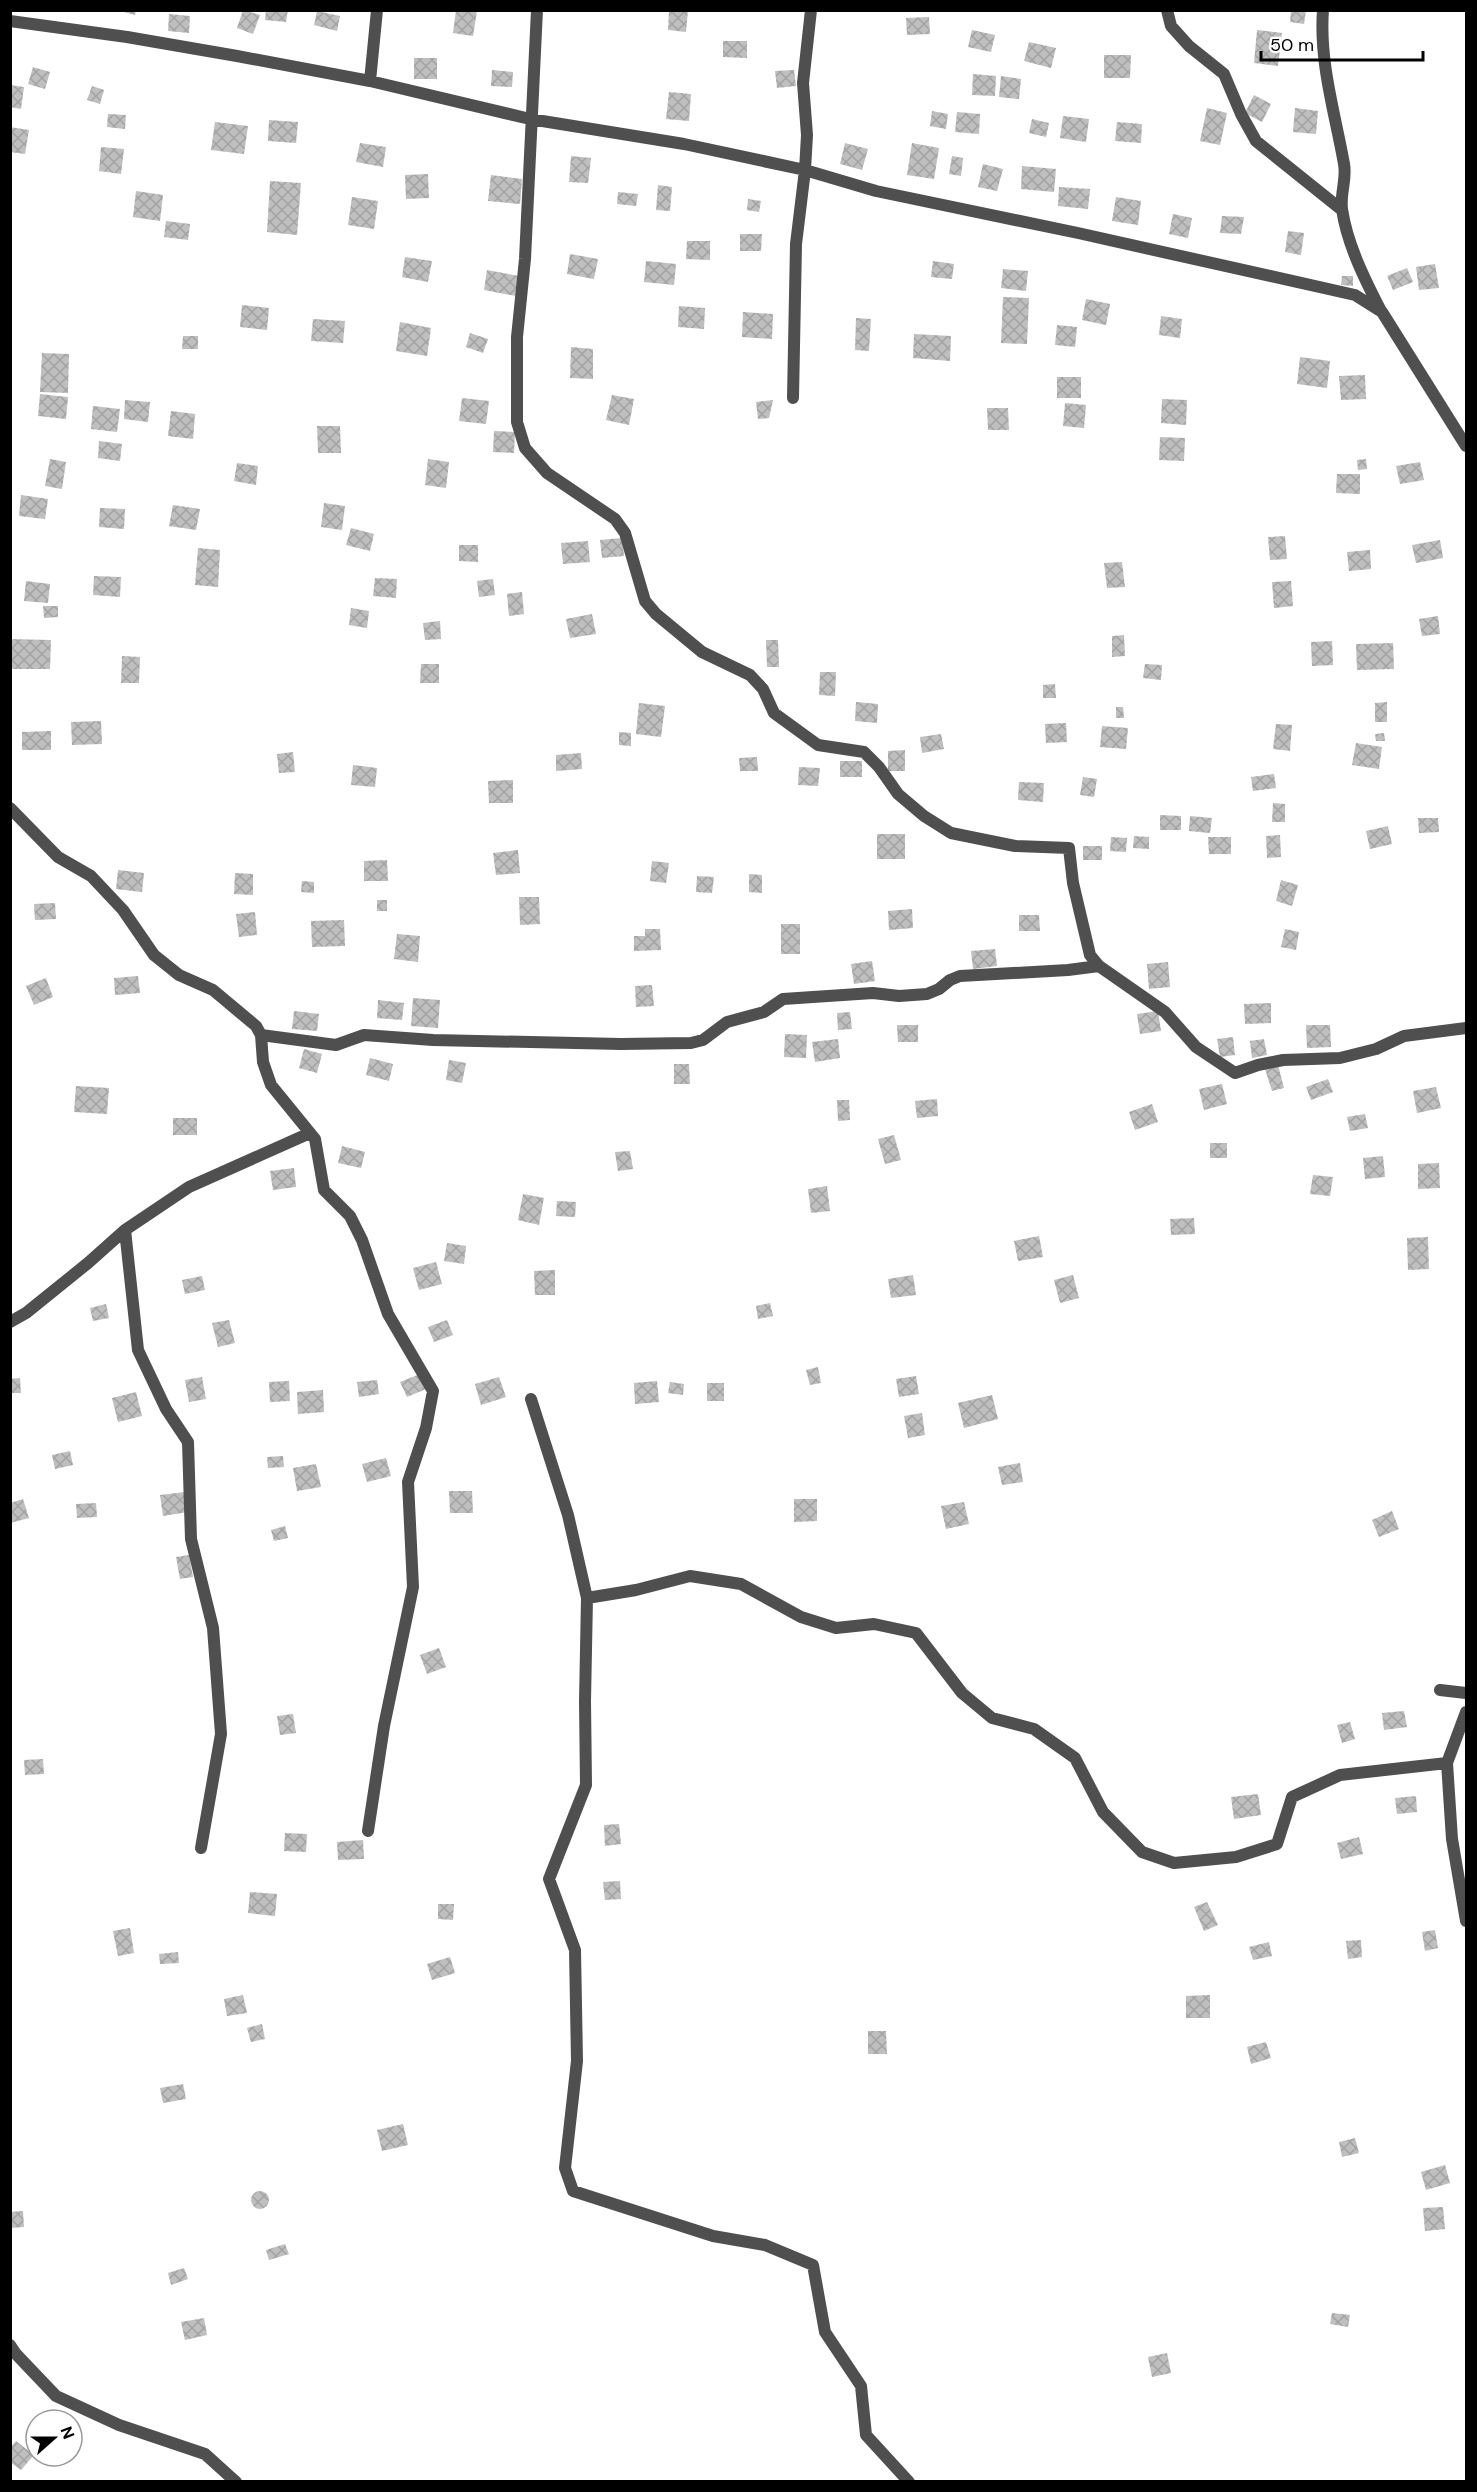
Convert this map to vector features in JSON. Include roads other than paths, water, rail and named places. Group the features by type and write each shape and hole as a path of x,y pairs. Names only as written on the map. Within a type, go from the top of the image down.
{"street":[{"path":"370,81 377,10"},
{"path":"537,10 525,259 517,338 517,422 525,448 547,473 615,519 625,533 645,601 656,614 702,652 750,675 763,689 774,712 818,745 864,752 879,767 898,794 924,816 951,833 1015,846 1069,848 1079,915 1090,955 1099,966 1165,1012 1196,1047 1235,1073 1283,1060 1340,1058 1376,1048 1404,1036 1467,1028"},
{"path":"793,398 796,244 806,170 807,135 803,83 811,10"},
{"path":"1167,10 1172,26 1189,46 1224,74 1241,114 1256,141 1342,210"},
{"path":"1323,10 1321,36 1345,168 1341,194 1342,210 1364,276 1382,312 1467,446"},
{"path":"10,21 126,37 370,81 530,119 684,144 806,170 876,191 1078,232 1355,295 1382,312"},
{"path":"10,807 58,857 91,876 123,910 154,955 179,975 213,990 256,1026 261,1035 263,1062 271,1085 315,1139 324,1190 350,1216 362,1240 388,1314 433,1390 426,1428 408,1482 413,1587 384,1726 368,1831"},
{"path":"261,1035 336,1045 364,1035 433,1040 691,1043 703,1040 727,1022 764,1012 783,999 873,993 899,996 927,994 960,976 1099,966"},
{"path":"10,1322 26,1313 125,1230 189,1187 310,1133"},
{"path":"125,1230 138,1350 166,1409 188,1442 191,1539 213,1628 221,1734 201,1848"},
{"path":"531,1399 568,1515 587,1598 586,1785 549,1880 575,1950 577,2061 565,2168 573,2191 713,2236 765,2245 813,2265 825,2332 861,2386 866,2435 909,2481"},
{"path":"587,1598 636,1590 690,1576 741,1584 801,1617 836,1628 874,1624 916,1633 962,1693 992,1718 1034,1729 1076,1758 1103,1812 1142,1852 1174,1863 1236,1857 1277,1844 1292,1797 1340,1775 1446,1763"},
{"path":"1440,1690 1467,1693"},
{"path":"1467,1712 1446,1763 1452,1839 1467,1921"},
{"path":"10,2345 56,2396 119,2426 205,2454 236,2481"}]}
